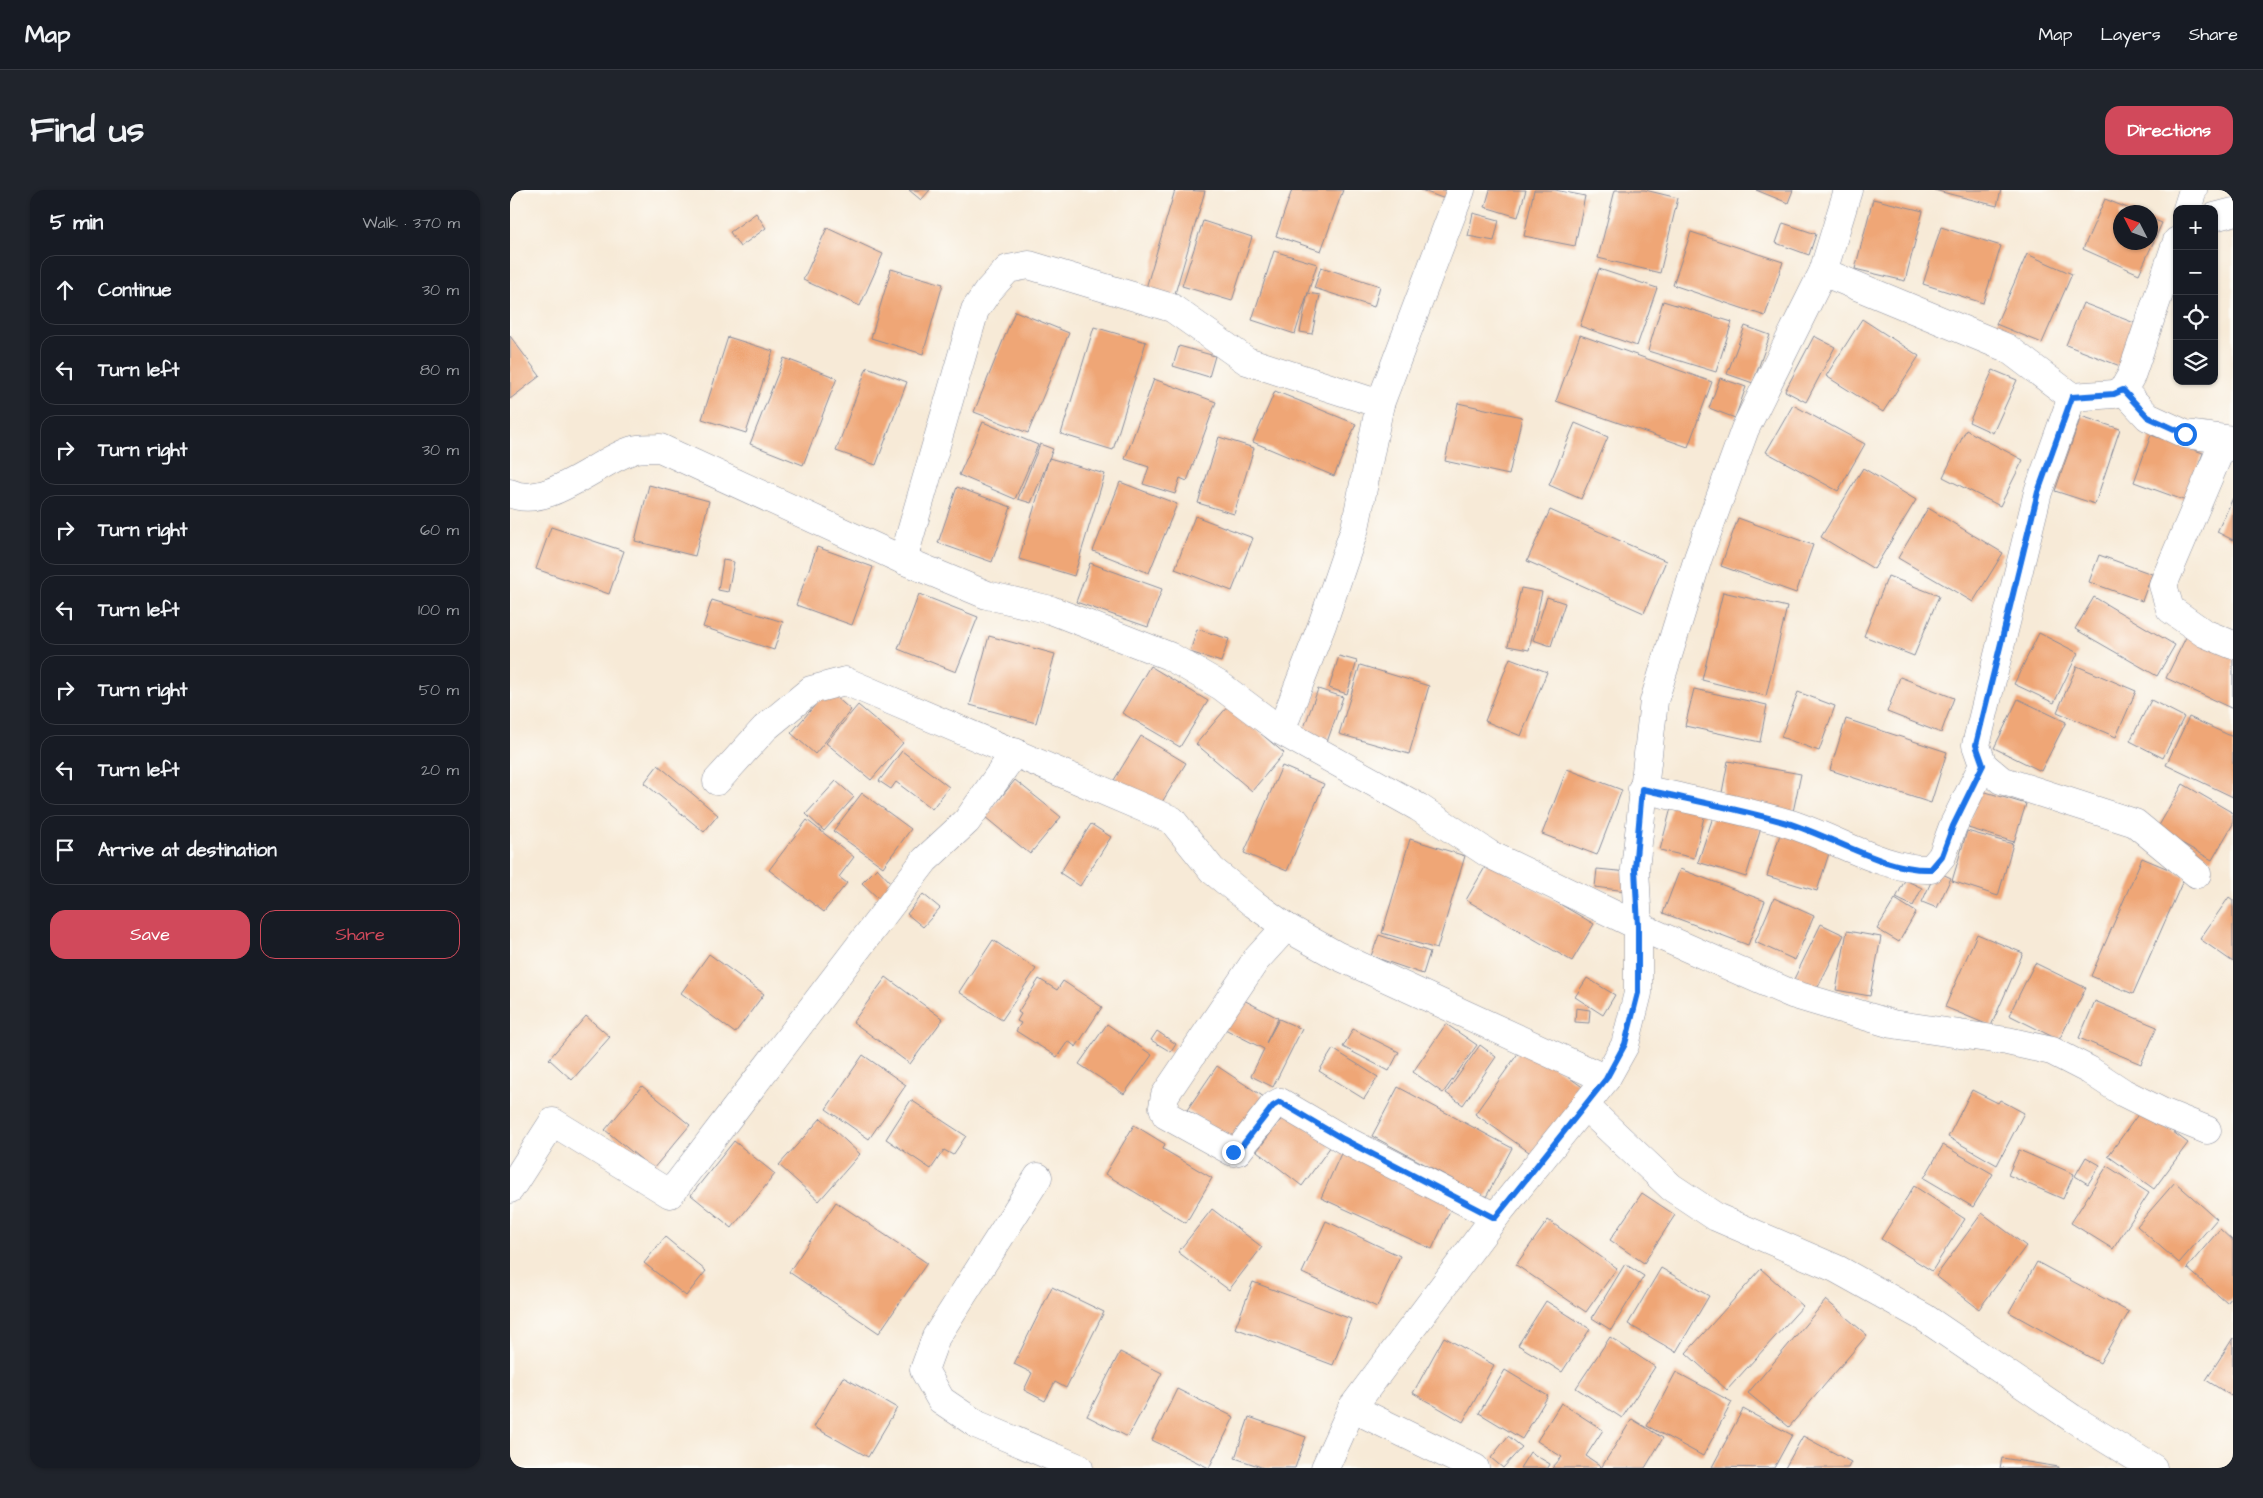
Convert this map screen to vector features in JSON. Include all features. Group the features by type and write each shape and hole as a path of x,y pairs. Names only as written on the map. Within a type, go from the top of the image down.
{"street":[{"path":"1281,731 1322,625 1355,528 1380,404 1461,190"},
{"path":"1325,1468 1352,1408 1495,1218 1606,1079 1625,1044 1638,993 1638,926 1635,869 1642,789 1654,701 1698,558 1745,429 1823,272 1848,190"},
{"path":"2187,205 2193,190"},
{"path":"2218,216 2233,212"},
{"path":"1823,272 2007,348 2072,397 2114,394 2123,390 2131,376 2173,256"},
{"path":"903,560 976,310 988,291 1008,269 1029,265 1172,308 1247,361 1380,404"},
{"path":"2123,390 2148,417 2185,434 2233,441"},
{"path":"2072,397 2038,492 1976,745 1983,765 2001,780 2135,823 2197,874"},
{"path":"2233,441 2219,453 2162,585 2170,609 2204,633 2233,645"},
{"path":"510,493 518,497 546,494 634,450 660,448 903,560 987,595 1050,610 1169,656 1221,686 1281,731 1418,807 1489,854 1638,926 1792,994 1892,1024 2007,1041 2052,1051 2162,1112 2207,1130"},
{"path":"717,781 766,728 811,690 845,681 1172,820 1212,870 1286,927 1336,956 1606,1079"},
{"path":"510,1189 553,1122 670,1194 925,860 967,821 1015,752"},
{"path":"1642,789 1787,823 1882,860 1919,870 1931,869 1942,856 1953,826 1983,765"},
{"path":"1286,927 1256,960 1165,1095 1163,1107 1166,1115 1233,1152 1238,1151 1273,1106 1280,1102 1343,1139 1495,1218"},
{"path":"1585,1106 1671,1187 1716,1217 1837,1269 1925,1318 2072,1418 2153,1468"},
{"path":"1038,1177 936,1337 924,1370 941,1400 978,1425 1080,1468"},
{"path":"1352,1408 1475,1468"}],"building":[{"path":"909,190 930,190 921,200"},
{"path":"1175,190 1205,191 1174,297 1146,288"},
{"path":"1292,190 1343,190 1321,251 1276,236"},
{"path":"1421,190 1449,190 1445,199"},
{"path":"1490,190 1526,190 1518,217 1485,207"},
{"path":"1534,190 1555,190 1585,196 1575,246 1524,236"},
{"path":"1615,190 1645,190 1678,198 1660,273 1598,258"},
{"path":"1756,190 1793,190 1788,203"},
{"path":"1934,190 2001,190 1997,206"},
{"path":"1873,199 1923,211 1905,281 1855,269"},
{"path":"2105,199 2120,205 2113,205 2113,250 2150,250 2139,274 2083,249"},
{"path":"756,213 766,228 740,247 730,232"},
{"path":"1473,213 1499,220 1494,241 1468,236"},
{"path":"1203,221 1252,237 1232,301 1182,286"},
{"path":"2158,221 2162,223 2158,232"},
{"path":"1783,223 1816,234 1809,255 1776,243"},
{"path":"1941,227 2001,246 1983,303 1923,284"},
{"path":"827,228 883,254 860,306 803,280"},
{"path":"1691,232 1783,262 1765,316 1673,285"},
{"path":"1274,251 1317,264 1295,334 1252,320"},
{"path":"2027,254 2072,274 2042,343 1996,324"},
{"path":"1321,267 1380,286 1374,307 1314,288"},
{"path":"891,269 943,284 923,354 871,338"},
{"path":"1599,269 1657,288 1637,346 1580,326"},
{"path":"1308,293 1320,295 1312,334 1300,332"},
{"path":"1663,301 1732,322 1716,372 1648,351"},
{"path":"2083,303 2137,324 2120,366 2066,345"},
{"path":"1015,311 1069,333 1028,433 974,412"},
{"path":"1862,319 1919,356 1883,412 1826,376"},
{"path":"1745,326 1770,335 1753,383 1727,374"},
{"path":"1094,327 1146,342 1113,450 1061,434"},
{"path":"1580,335 1712,382 1688,447 1556,401"},
{"path":"510,336 540,376 510,399"},
{"path":"1814,336 1835,347 1806,402 1785,391"},
{"path":"728,337 773,351 746,433 702,419"},
{"path":"1179,346 1215,356 1209,377 1173,366"},
{"path":"784,358 837,378 803,465 750,444"},
{"path":"867,367 907,382 876,465 836,451"},
{"path":"1993,370 2017,380 1993,433 1969,422"},
{"path":"1720,378 1746,387 1735,418 1709,408"},
{"path":"1154,379 1216,402 1187,481 1180,478 1175,494 1143,484 1149,467 1125,459"},
{"path":"1275,391 1356,424 1334,476 1253,442"},
{"path":"1458,403 1522,417 1509,475 1445,461"},
{"path":"1793,405 1865,444 1838,491 1766,452"},
{"path":"2081,416 2120,429 2095,504 2055,491"},
{"path":"983,422 1038,445 1015,499 959,475"},
{"path":"1575,423 1608,437 1581,499 1549,485"},
{"path":"1966,430 2023,460 2000,506 1943,477"},
{"path":"2151,435 2203,453 2186,501 2134,482"},
{"path":"1219,437 1254,448 1234,514 1198,503"},
{"path":"1040,444 1053,449 1031,503 1018,499"},
{"path":"1049,458 1105,474 1074,576 1019,559"},
{"path":"1863,468 1916,500 1874,569 1821,537"},
{"path":"1120,482 1177,504 1149,573 1093,551"},
{"path":"649,485 709,501 695,556 635,541"},
{"path":"957,487 1011,507 992,562 938,543"},
{"path":"2233,498 2233,540 2217,532"},
{"path":"1928,508 2003,553 1973,602 1898,558"},
{"path":"1550,510 1666,561 1644,613 1527,561"},
{"path":"1195,516 1253,538 1232,591 1175,569"},
{"path":"1738,518 1813,545 1796,593 1721,566"},
{"path":"551,527 624,551 609,594 536,569"},
{"path":"817,547 873,567 852,625 796,605"},
{"path":"2099,555 2152,574 2142,601 2089,582"},
{"path":"723,560 734,562 728,592 718,590"},
{"path":"1090,563 1162,589 1148,627 1076,602"},
{"path":"1888,576 1939,596 1914,656 1864,636"},
{"path":"1521,588 1542,592 1529,650 1508,646"},
{"path":"1723,592 1787,607 1766,696 1702,680"},
{"path":"919,594 978,617 956,672 898,649"},
{"path":"1547,597 1565,603 1551,646 1533,640"},
{"path":"2094,597 2175,645 2157,676 2075,629"},
{"path":"712,600 783,622 774,650 703,627"},
{"path":"1197,629 1229,639 1221,662 1190,652"},
{"path":"2189,631 2233,652 2233,709 2166,678"},
{"path":"2039,633 2078,653 2054,703 2014,684"},
{"path":"989,636 1055,654 1036,723 970,705"},
{"path":"1339,656 1357,661 1347,694 1329,688"},
{"path":"1510,658 1547,672 1521,736 1485,721"},
{"path":"1360,665 1429,686 1409,754 1339,734"},
{"path":"1150,666 1208,701 1180,747 1122,713"},
{"path":"2077,666 2136,691 2116,737 2057,712"},
{"path":"1900,677 1954,698 1941,733 1887,712"},
{"path":"1318,689 1343,697 1327,742 1302,733"},
{"path":"1694,689 1767,705 1760,742 1685,726"},
{"path":"828,690 851,710 815,754 791,733"},
{"path":"1798,692 1835,706 1819,751 1781,737"},
{"path":"2018,699 2066,722 2041,771 1994,748"},
{"path":"2151,700 2184,717 2163,758 2130,741"},
{"path":"858,705 903,743 871,780 826,743"},
{"path":"1228,706 1284,753 1252,791 1196,744"},
{"path":"2189,717 2233,737 2233,797 2166,765"},
{"path":"1846,719 1947,752 1931,803 1830,770"},
{"path":"1141,736 1186,763 1159,807 1114,780"},
{"path":"902,751 949,787 932,809 896,782 891,789 879,781"},
{"path":"1728,761 1801,774 1793,812 1721,798"},
{"path":"658,765 718,815 704,832 644,783"},
{"path":"1282,766 1324,784 1287,871 1244,853"},
{"path":"1567,769 1622,790 1597,855 1542,834"},
{"path":"1015,780 1061,817 1030,854 985,817"},
{"path":"836,781 854,797 824,831 806,814"},
{"path":"2183,784 2233,813 2233,824 2212,860 2157,829"},
{"path":"1979,790 2026,804 2014,842 1968,828"},
{"path":"862,793 911,829 883,867 833,831"},
{"path":"1672,804 1705,813 1694,858 1660,850"},
{"path":"1714,814 1761,828 1746,877 1698,862"},
{"path":"807,820 854,857 839,877 847,883 824,912 769,870"},
{"path":"1091,824 1111,837 1080,886 1060,873"},
{"path":"1782,828 1832,844 1817,891 1767,876"},
{"path":"1967,831 2013,844 1998,896 1952,881"},
{"path":"1410,839 1465,856 1437,949 1382,933"},
{"path":"2142,858 2185,876 2133,994 2091,976"},
{"path":"1488,862 1594,924 1572,961 1466,900"},
{"path":"877,868 892,884 878,898 862,883"},
{"path":"1597,869 1628,872 1626,891 1595,887"},
{"path":"1680,869 1765,901 1748,945 1663,913"},
{"path":"1936,871 1951,878 1937,908 1922,902"},
{"path":"1905,880 1922,888 1913,906 1896,898"},
{"path":"923,894 940,908 923,927 907,914"},
{"path":"2229,897 2233,900 2233,962 2200,939"},
{"path":"1774,898 1814,916 1795,960 1755,942"},
{"path":"1895,899 1916,912 1899,942 1877,929"},
{"path":"1821,924 1844,935 1816,991 1793,981"},
{"path":"1847,931 1881,937 1870,996 1836,990"},
{"path":"1977,934 2023,953 1991,1026 1945,1007"},
{"path":"1379,935 1430,952 1423,974 1371,956"},
{"path":"993,940 1036,969 1002,1020 959,992"},
{"path":"709,954 764,994 735,1033 681,993"},
{"path":"2035,963 2086,988 2059,1040 2009,1015"},
{"path":"886,977 943,1019 910,1064 853,1022"},
{"path":"1587,978 1615,995 1603,1015 1575,997"},
{"path":"1039,979 1057,990 1063,981 1102,1007 1076,1047 1068,1041 1057,1057 1016,1031 1021,1023 1017,1021 1021,1014 1018,1012"},
{"path":"1238,997 1278,1018 1266,1043 1279,1019 1302,1029 1273,1087 1251,1076 1264,1049 1223,1028"},
{"path":"2095,1001 2157,1027 2141,1064 2079,1038"},
{"path":"1576,1008 1590,1010 1589,1023 1575,1022"},
{"path":"586,1016 610,1037 572,1080 549,1059"},
{"path":"1107,1024 1152,1055 1124,1094 1079,1064"},
{"path":"1446,1024 1477,1045 1443,1093 1413,1072"},
{"path":"1353,1029 1399,1052 1389,1071 1343,1047"},
{"path":"1157,1031 1176,1044 1171,1052 1151,1040"},
{"path":"1480,1045 1496,1057 1463,1105 1446,1093"},
{"path":"1524,1045 1588,1091 1539,1159 1475,1114"},
{"path":"1333,1049 1378,1077 1364,1099 1319,1071"},
{"path":"863,1055 906,1085 869,1139 826,1109"},
{"path":"1217,1066 1264,1097 1234,1142 1187,1110"},
{"path":"642,1086 690,1125 653,1169 605,1130"},
{"path":"1398,1087 1512,1148 1486,1197 1372,1136"},
{"path":"1972,1090 1998,1103 2000,1100 2024,1113 1997,1165 1948,1137"},
{"path":"911,1100 966,1136 953,1155 944,1150 931,1169 886,1139"},
{"path":"2142,1109 2188,1143 2154,1189 2108,1156"},
{"path":"1287,1112 1331,1146 1302,1186 1257,1151"},
{"path":"821,1118 860,1154 819,1201 779,1165"},
{"path":"1134,1125 1165,1144 1163,1149 1212,1178 1186,1223 1105,1174"},
{"path":"734,1141 775,1174 732,1228 691,1195"},
{"path":"1943,1145 1993,1174 1973,1207 1924,1178"},
{"path":"1343,1149 1455,1200 1432,1249 1321,1198"},
{"path":"2019,1150 2074,1174 2063,1199 2008,1175"},
{"path":"2086,1157 2100,1165 2088,1184 2075,1176"},
{"path":"2107,1166 2149,1193 2113,1249 2071,1223"},
{"path":"2175,1182 2217,1219 2179,1263 2137,1226"},
{"path":"1914,1186 1965,1219 1932,1271 1881,1239"},
{"path":"1642,1193 1675,1215 1644,1263 1610,1240"},
{"path":"836,1202 927,1263 879,1333 789,1272"},
{"path":"1212,1209 1262,1247 1229,1290 1178,1252"},
{"path":"1982,1213 2026,1246 1979,1309 1936,1276"},
{"path":"1548,1220 1617,1268 1586,1312 1516,1265"},
{"path":"1326,1221 1400,1256 1377,1307 1302,1273"},
{"path":"2220,1229 2233,1241 2233,1296 2227,1303 2187,1268"},
{"path":"665,1237 706,1271 686,1296 644,1263"},
{"path":"2037,1262 2129,1312 2100,1363 2009,1312"},
{"path":"1625,1264 1644,1276 1611,1330 1592,1318"},
{"path":"1661,1268 1709,1296 1676,1352 1628,1324"},
{"path":"1761,1269 1803,1306 1727,1390 1686,1353"},
{"path":"1253,1282 1351,1319 1333,1365 1235,1328"},
{"path":"1052,1287 1104,1312 1066,1388 1055,1382 1045,1401 1024,1390 1032,1373 1014,1364"},
{"path":"1826,1300 1867,1335 1789,1427 1748,1393"},
{"path":"1546,1301 1590,1329 1562,1372 1518,1345"},
{"path":"1444,1337 1494,1365 1463,1422 1413,1393"},
{"path":"1610,1337 1655,1367 1622,1418 1576,1388"},
{"path":"2233,1338 2233,1397 2206,1380"},
{"path":"1120,1352 1162,1373 1128,1437 1087,1416"},
{"path":"1505,1370 1548,1396 1522,1439 1479,1413"},
{"path":"1676,1372 1732,1402 1703,1456 1647,1426"},
{"path":"843,1377 897,1408 868,1457 814,1427"},
{"path":"1177,1389 1234,1417 1209,1468 1152,1440"},
{"path":"1561,1403 1603,1430 1586,1456 1601,1466 1599,1468 1552,1468 1562,1457 1537,1441"},
{"path":"1743,1409 1792,1435 1774,1468 1712,1467"},
{"path":"1249,1417 1306,1437 1295,1468 1264,1468 1235,1458"},
{"path":"1632,1419 1663,1438 1645,1468 1601,1468"},
{"path":"1508,1436 1522,1447 1503,1468 1491,1458"},
{"path":"1803,1436 1851,1462 1848,1468 1785,1468"},
{"path":"1530,1452 1550,1464 1548,1468 1520,1468"},
{"path":"2002,1458 2059,1467 2059,1468 2000,1468"}],"route":[{"path":"1233,1152 1238,1151 1242,1147 1273,1106 1280,1102 1343,1139 1495,1218 1606,1079 1625,1044 1638,993 1638,926 1635,869 1642,789 1787,823 1882,860 1919,870 1931,869 1942,856 1953,826 1983,765 1976,745 2038,492 2072,397 2114,394 2123,390 2148,417 2185,434"}]}
